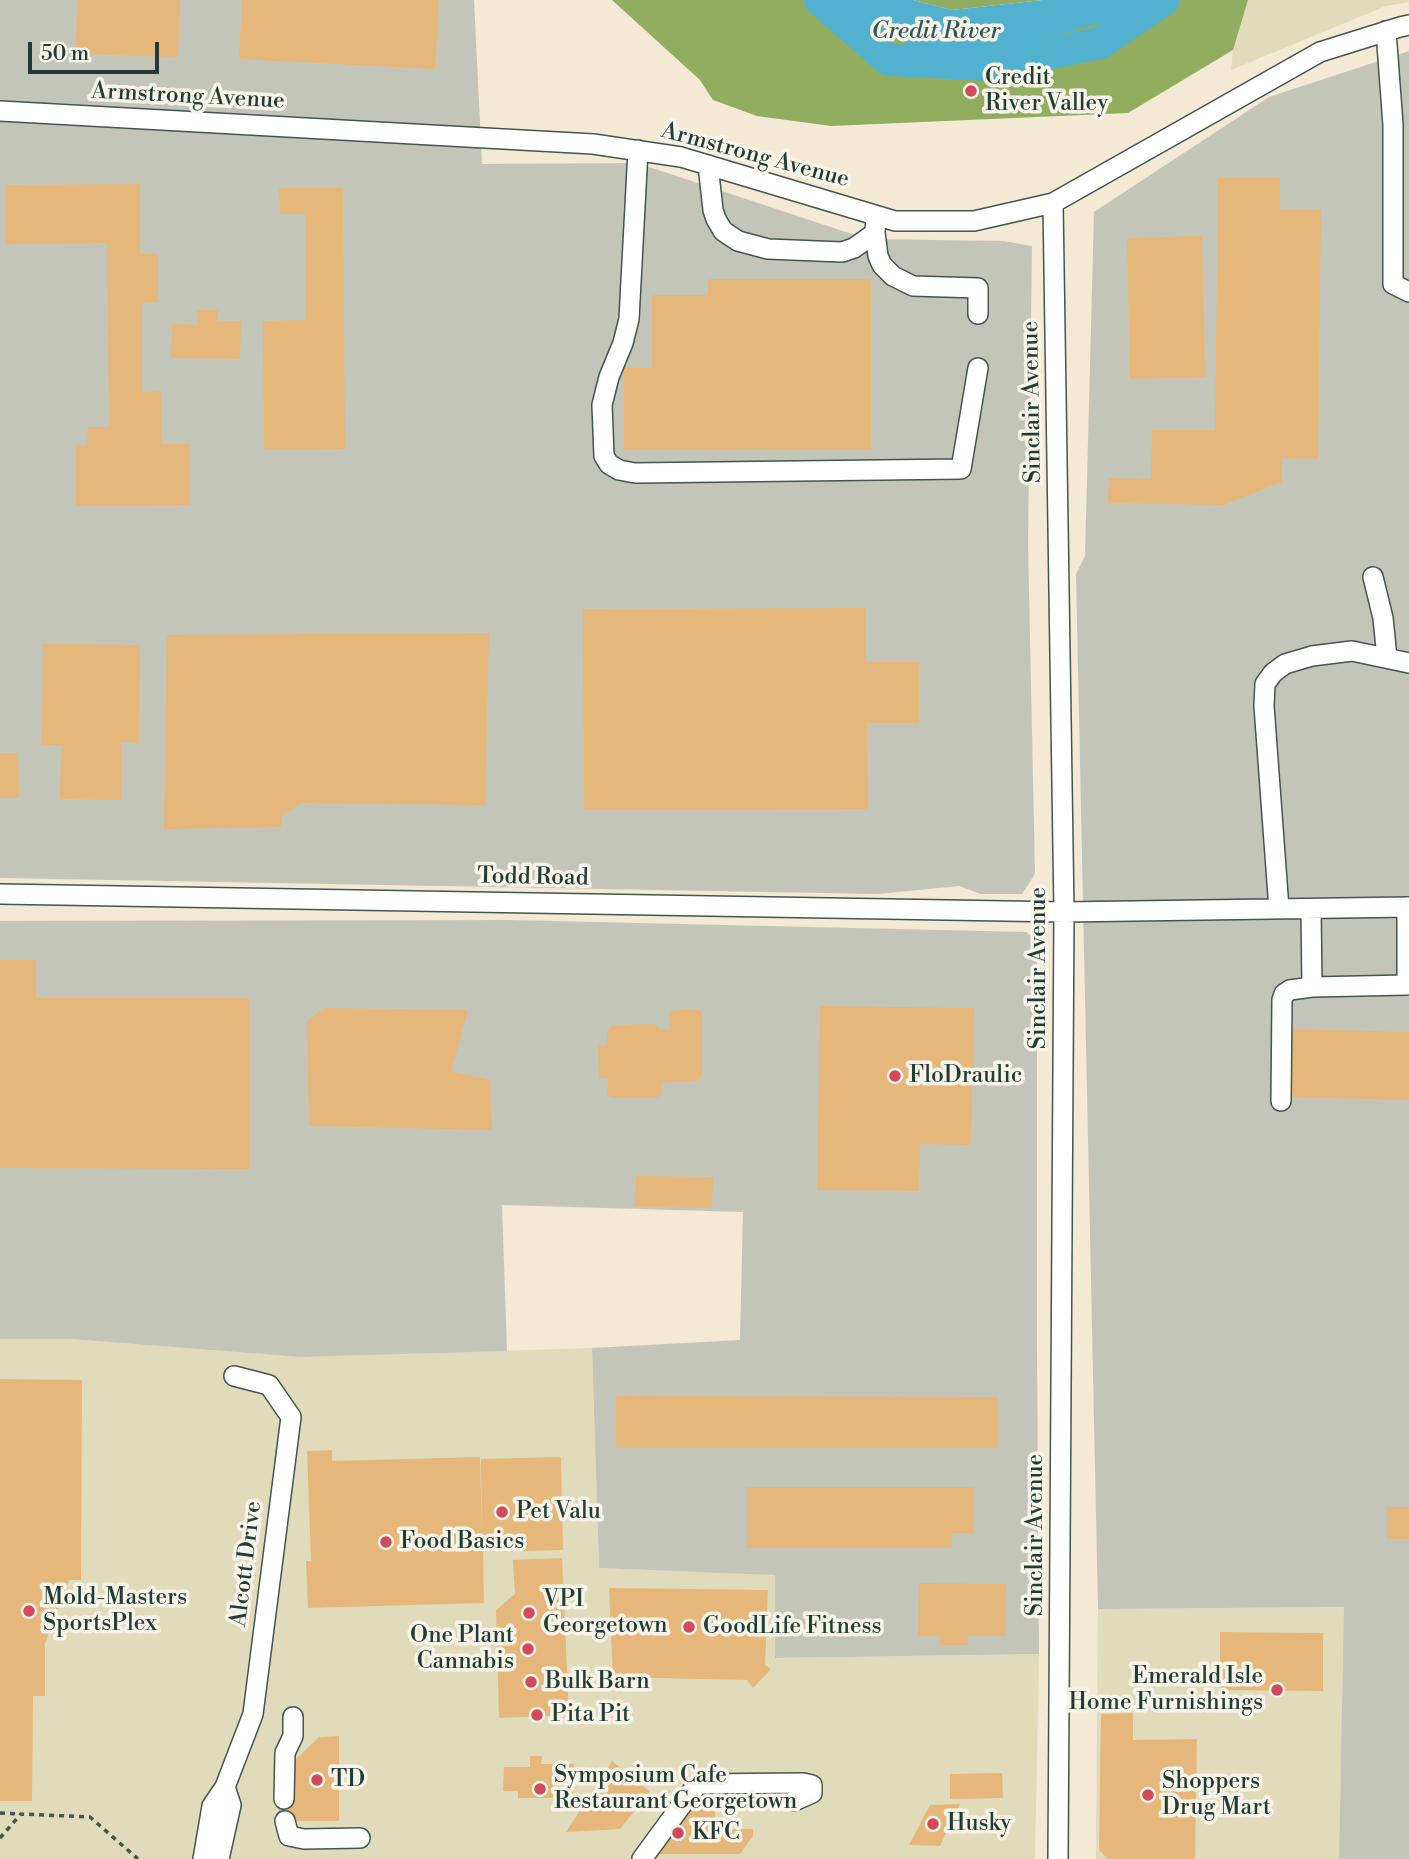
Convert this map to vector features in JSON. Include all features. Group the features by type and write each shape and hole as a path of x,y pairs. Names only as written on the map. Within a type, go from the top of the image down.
{"street":[{"name":"Armstrong Avenue","path":"0,111 593,144 681,157 875,224 895,221 974,221 1053,203 1320,52 1409,25"},
{"path":"1386,31 1401,104 1393,284 1409,292"},
{"path":"638,150 629,319 623,343 609,377 603,405 604,456 609,464 619,470 635,472 961,468 978,368"},
{"path":"708,165 716,219 723,231 738,241 768,249 842,251 854,248 875,224"},
{"name":"Sinclair Avenue","path":"1053,203 1065,912 1058,1859"},
{"path":"875,224 878,256 882,265 893,276 914,286 978,288 978,314"},
{"path":"1373,577 1383,618 1387,658"},
{"path":"1279,909 1264,706 1265,684 1273,673 1285,664 1312,656 1353,651 1409,663"},
{"name":"Todd Road","path":"0,894 1065,912 1408,907"},
{"path":"1281,1101 1284,994 1290,990 1312,987 1407,985 1408,907"},
{"path":"1311,909 1312,987"},
{"name":"Alcott Drive","path":"202,1859 212,1806 225,1787 253,1714 291,1417 269,1385 234,1376"},
{"path":"284,1799 285,1753 293,1736 293,1717"},
{"path":"642,1859 699,1784 812,1785 812,1793 794,1801"},
{"name":"Alcott Drive","path":"219,1859 231,1805 225,1787"},
{"path":"285,1821 289,1836 304,1839 360,1839"}],"path":[{"path":"0,1814 90,1817 138,1859"},
{"path":"0,1838 21,1814"}],"shaded area":[{"path":"0,0 474,0 482,164 637,163 867,239 1003,241 1032,246 1028,543 1035,874 1022,894 981,894 959,886 878,894 0,878"},
{"path":"1248,0 1409,2 1386,6 1231,70 1233,50"},
{"path":"1409,51 1409,1859 1339,1859 1344,1607 1098,1609 1076,574 1085,556 1094,212 1269,97"},
{"path":"509,920 1026,932 1037,941 1039,1654 775,1658 775,1575 599,1568 592,1348 740,1340 743,1212 502,1205 507,1351 300,1357 70,1339 0,1339 0,921"},
{"path":"0,1339 70,1339 300,1357 592,1348 599,1568 775,1574 775,1658 1039,1654 1035,1859 0,1859"},
{"path":"1345,1607 1339,1859 1096,1859 1098,1609"}],"green space":[{"path":"612,0 843,0 874,26 1107,21 1137,0 1248,0 1233,50 1128,113 831,126 757,116 713,100 700,80"},
{"path":"913,0 1043,0 952,10"}],"water":[{"name":"Credit River","path":"843,0 913,0 952,10 1043,0 1137,0 1107,21 979,57 929,56 874,26"}],"building":[{"path":"77,0 180,0 178,57 76,54"},
{"path":"242,0 439,0 435,69 239,59"},
{"path":"1218,178 1280,178 1280,210 1321,210 1318,459 1282,458 1282,482 1223,505 1108,503 1109,478 1151,479 1152,430 1215,430"},
{"path":"140,184 140,254 158,254 158,302 142,303 142,392 161,391 161,444 189,444 189,505 76,506 76,445 87,445 88,427 109,427 107,243 5,244 5,185"},
{"path":"279,188 343,188 345,449 264,450 263,321 306,320 305,214 280,214"},
{"path":"1202,236 1205,377 1130,379 1127,238"},
{"path":"708,279 871,279 871,450 624,450 624,368 652,368 652,295 708,295"},
{"path":"197,310 218,310 217,321 241,321 240,359 171,358 172,324 197,325"},
{"path":"866,608 866,662 919,662 919,723 867,723 868,809 584,810 583,609"},
{"path":"489,633 485,805 300,803 282,817 281,827 164,829 167,635"},
{"path":"43,644 140,645 139,743 121,742 121,800 60,799 61,745 42,745"},
{"path":"0,753 18,753 19,798 0,798"},
{"path":"0,960 36,960 36,998 249,998 249,1169 0,1168"},
{"name":"FloDraulic","path":"820,1006 974,1008 971,1145 920,1144 919,1191 817,1190"},
{"path":"324,1008 468,1010 451,1071 490,1080 492,1130 309,1126 307,1021"},
{"path":"674,1010 699,1010 702,1013 702,1076 698,1081 661,1083 661,1093 657,1098 612,1098 607,1094 608,1078 599,1078 598,1046 607,1045 607,1031 613,1025 655,1024 660,1029 669,1029 669,1014"},
{"path":"1291,1029 1409,1032 1409,1100 1289,1097"},
{"path":"636,1176 713,1177 712,1208 635,1207"},
{"name":"Mold-Masters SportsPlex","path":"0,1379 82,1380 81,1580 69,1580 45,1643 45,1696 33,1696 32,1801 0,1801"},
{"path":"616,1396 997,1397 997,1448 616,1448"},
{"path":"332,1450 332,1461 480,1457 482,1536 481,1459 561,1457 563,1550 483,1552 484,1603 308,1608 306,1561 311,1561 307,1451"},
{"path":"747,1487 973,1487 973,1533 952,1533 952,1548 747,1548"},
{"path":"1387,1507 1409,1507 1409,1539 1387,1539"},
{"path":"562,1558 569,1715 499,1718 496,1610 515,1594 513,1560"},
{"path":"919,1583 1006,1584 1005,1636 968,1636 968,1645 940,1645 940,1636 918,1636"},
{"name":"GoodLife Fitness","path":"609,1588 768,1590 765,1665 771,1669 753,1688 747,1680 613,1677"},
{"path":"1220,1632 1323,1633 1323,1691 1220,1690"},
{"name":"Shoppers Drug Mart","path":"1133,1713 1133,1740 1197,1739 1195,1859 1108,1859 1099,1850 1101,1714"},
{"name":"TD","path":"339,1736 339,1821 279,1821 278,1800 295,1799 295,1760 319,1737"},
{"path":"530,1756 542,1756 541,1764 574,1764 573,1798 518,1798 518,1791 503,1791 504,1767 530,1767"},
{"path":"612,1761 650,1792 620,1829 566,1832"},
{"path":"1002,1773 1003,1798 950,1799 950,1774"},
{"path":"685,1804 694,1810 697,1807 715,1807 715,1829 753,1829 753,1836 740,1854 658,1854 658,1841"},
{"path":"960,1804 940,1846 909,1845 930,1805"}],"waterway":[{"name":"Credit River","path":"820,0 889,60 992,65 1100,43 1163,0"}],"place":[{"name":"Credit River Valley","path":"971,91"},
{"name":"FloDraulic","path":"895,1076"},
{"name":"Pet Valu","path":"502,1512"},
{"name":"Food Basics","path":"386,1542"},
{"name":"Mold-Masters SportsPlex","path":"29,1611"},
{"name":"VPI Georgetown","path":"529,1613"},
{"name":"GoodLife Fitness","path":"689,1627"},
{"name":"One Plant Cannabis","path":"528,1649"},
{"name":"Bulk Barn","path":"531,1682"},
{"name":"Emerald Isle Home Furnishings","path":"1277,1690"},
{"name":"Pita Pit","path":"537,1715"},
{"name":"TD","path":"317,1780"},
{"name":"Symposium Cafe Restaurant Georgetown","path":"540,1789"},
{"name":"Shoppers Drug Mart","path":"1148,1795"},
{"name":"Husky","path":"933,1824"},
{"name":"KFC","path":"678,1833"}]}
